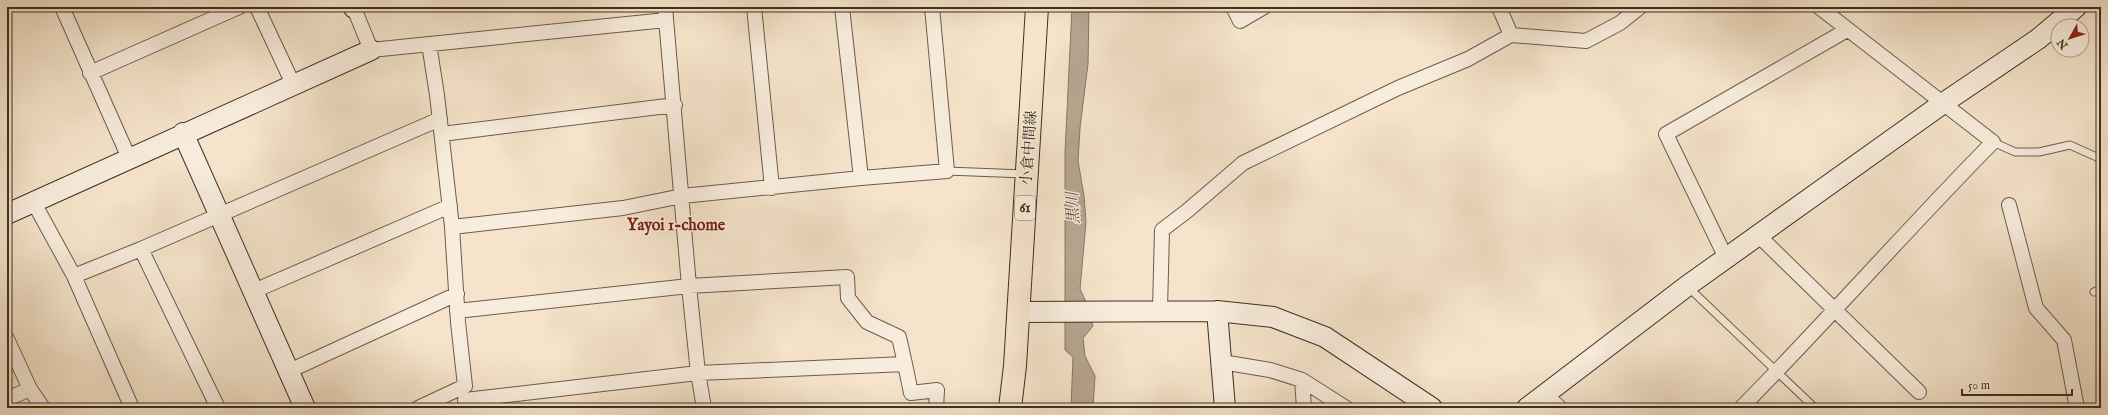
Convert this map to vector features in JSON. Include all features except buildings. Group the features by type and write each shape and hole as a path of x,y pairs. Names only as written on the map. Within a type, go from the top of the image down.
{"main road":[{"name":"小倉中間線","path":"1010,408 1015,366 1037,7"}],"street":[{"path":"62,7 129,158"},
{"path":"90,73 239,7"},
{"path":"257,7 293,84"},
{"path":"354,7 371,50"},
{"path":"754,7 772,188"},
{"path":"842,7 861,178"},
{"path":"452,227 623,208 682,196 947,171 932,7"},
{"path":"1233,7 1240,21 1264,7"},
{"path":"1499,7 1511,35"},
{"path":"1160,310 1162,230 1188,211 1243,163 1398,88 1468,59 1511,35 1586,40 1620,23 1640,7"},
{"path":"1741,408 1777,372 1923,213 1993,142 1847,30 1820,7"},
{"path":"1527,408 1553,401 1687,286 1942,104 2038,39 2076,7"},
{"path":"7,214 371,50 429,44 666,13 675,105 689,286 698,373 704,408"},
{"path":"1726,258 1666,134 1847,30"},
{"path":"429,44 442,134 450,206 457,311 466,386 465,404 698,373 905,364"},
{"path":"442,134 675,105"},
{"path":"74,276 220,216 440,119"},
{"path":"183,134 306,408"},
{"path":"33,201 74,276 132,408"},
{"path":"2009,205 2036,308 2064,340 2076,408"},
{"path":"254,292 450,206"},
{"path":"1758,235 1919,392"},
{"path":"141,249 218,408"},
{"path":"457,311 689,286 847,277 848,298 867,322 899,337 912,393 937,390 936,408"},
{"path":"289,371 457,294"},
{"path":"1018,312 1217,310 1272,318 1325,337 1432,408"},
{"path":"1217,310 1225,408"},
{"path":"7,339 30,389 43,408"},
{"path":"1222,362 1270,370 1302,380 1346,408"},
{"path":"1302,380 1304,408"},
{"path":"418,408 466,386"},
{"path":"7,399 30,389"}],"lane":[{"path":"1993,142 2015,152 2039,152 2070,145 2101,159"},
{"path":"947,171 1027,174"},
{"path":"1687,286 1815,408"}],"water":[{"name":"黒川","path":"1072,7 1089,7 1088,64 1080,128 1078,161 1084,196 1086,222 1080,289 1087,304 1093,326 1083,338 1085,356 1095,376 1093,408 1071,408 1073,357 1065,350 1065,153"}],"district":[{"name":"Yayoi 1-chome","path":"676,226"}]}
